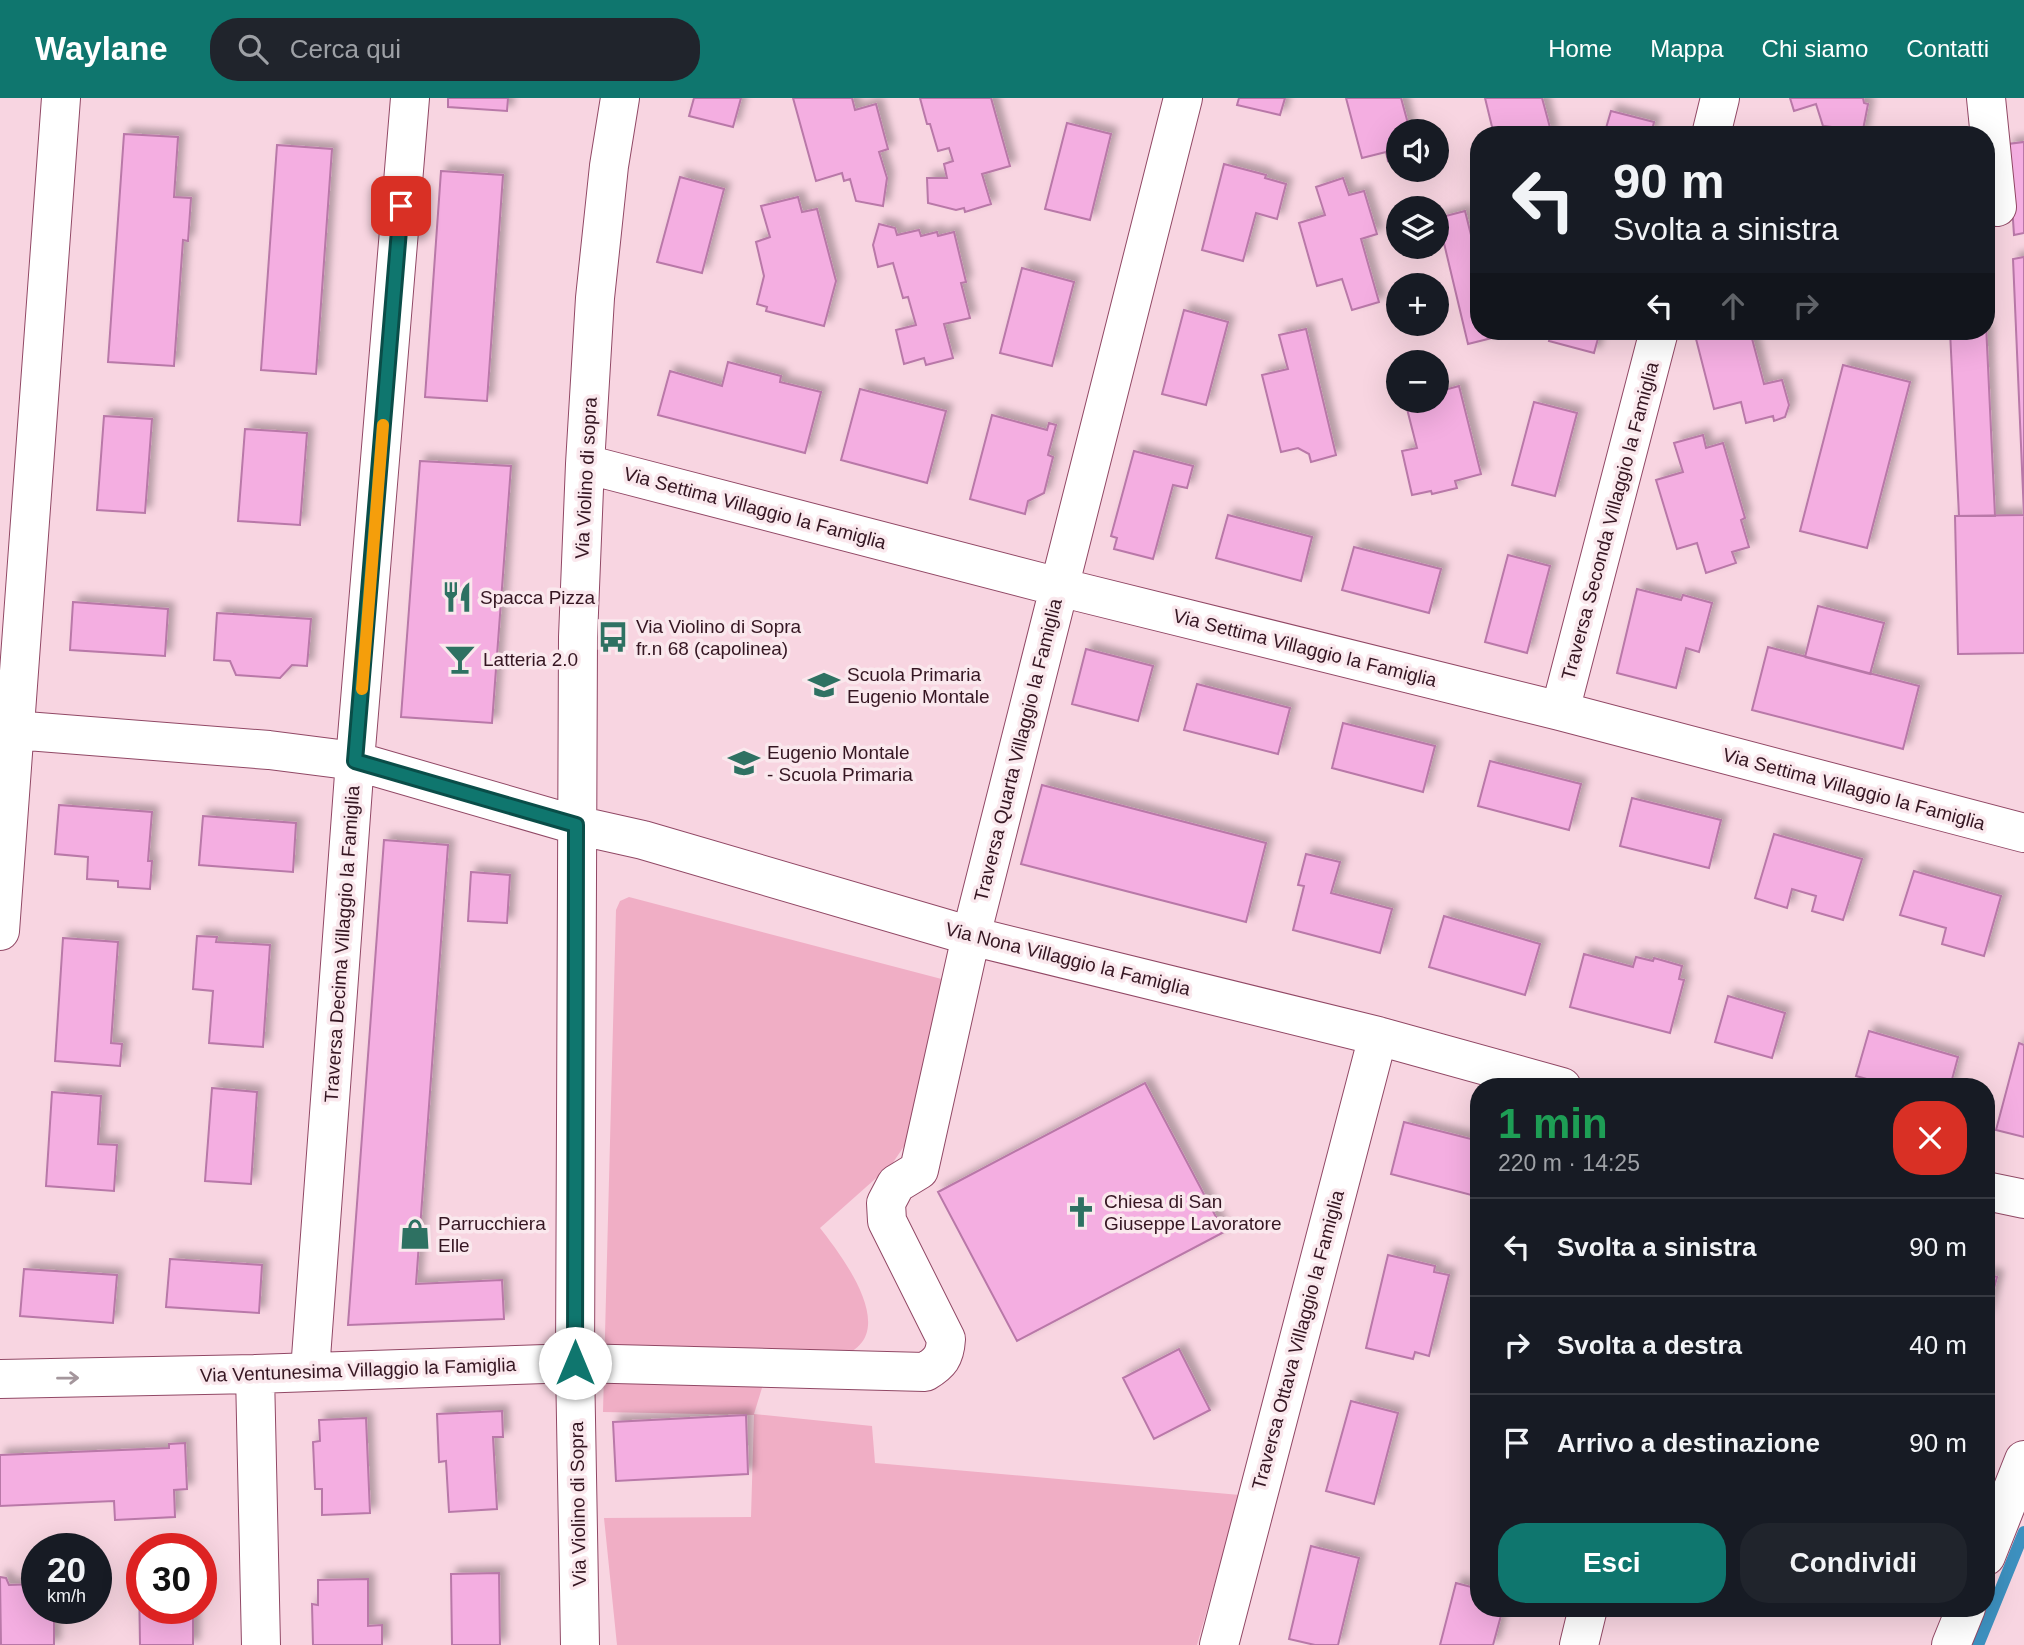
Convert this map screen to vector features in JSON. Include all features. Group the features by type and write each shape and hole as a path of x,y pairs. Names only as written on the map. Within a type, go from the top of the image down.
{"street":[{"path":"0,931 7,729 61,98"},
{"name":"Traversa Decima Villaggio la Famiglia","path":"310,1371 355,761 410,98"},
{"name":"Via Violino di sopra","path":"575,1363 578,637 585,464 597,285 609,166 620,98"},
{"name":"Traversa Quarta Villaggio la Famiglia","path":"925,1373 936,1365 945,1353 946,1339 887,1221 886,1203 896,1184 919,1170 971,936 1183,98"},
{"path":"1713,126 1720,98"},
{"path":"1986,98 1989,126"},
{"path":"1995,187 1997,207"},
{"name":"Traversa Seconda Villaggio la Famiglia","path":"1560,711 1657,340"},
{"name":"Via Settima Villaggio la Famiglia","path":"585,464 1059,587 1560,711 2024,833"},
{"name":"Via Nona Villaggio la Famiglia","path":"7,729 269,750 355,761 576,825 656,844 971,936 1378,1036 1530,1078"},
{"name":"Traversa Ottava Villaggio la Famiglia","path":"1219,1645 1378,1036"},
{"path":"1995,1193 2024,1199"},
{"name":"Via Ventunesima Villaggio la Famiglia","path":"0,1379 575,1363 925,1373"},
{"name":"Via Violino di Sopra","path":"575,1363 580,1645"},
{"path":"255,1374 261,1645"},
{"path":"1995,1533 2024,1460"},
{"path":"1579,1645 1586,1617"},
{"path":"1951,1645 1962,1617"}],"shaded area":[{"path":"629,897 953,982 913,1133 892,1164 820,1228 841,1257 862,1294 867,1313 867,1330 860,1344 844,1355 769,1365 754,1414 872,1426 875,1463 1240,1495 1197,1645 617,1645 604,1518 751,1517 754,1415 603,1412 616,910 620,901"}],"building":[{"path":"448,98 508,98 507,111 448,107"},
{"path":"694,98 741,98 733,127 689,116"},
{"path":"793,98 852,98 855,110 876,104 888,149 879,152 887,178 883,206 856,201 850,179 844,181 842,173 816,181"},
{"path":"920,98 991,98 1010,166 982,174 991,204 965,212 964,208 956,210 928,203 927,178 947,178 944,164 953,161 949,148 938,151"},
{"path":"1239,98 1285,98 1280,115 1237,105"},
{"path":"1346,98 1401,98 1407,119 1386,119 1386,152 1362,158"},
{"path":"1485,98 1542,98 1550,126 1492,126"},
{"path":"1790,98 1863,98 1864,103 1868,104 1864,126 1823,126 1816,104 1794,111"},
{"path":"1611,111 1654,122 1653,126 1607,126"},
{"path":"1067,123 1111,134 1090,220 1045,209"},
{"path":"124,134 178,137 174,197 191,198 188,241 183,240 174,366 108,362"},
{"path":"2024,142 2024,233 2014,235 2008,144"},
{"path":"277,145 332,149 316,374 261,370"},
{"path":"1224,164 1266,175 1265,178 1286,184 1277,219 1256,213 1243,261 1202,250"},
{"path":"441,171 503,175 487,401 425,397"},
{"path":"680,177 724,189 702,273 657,262"},
{"path":"1343,178 1349,195 1364,191 1377,234 1361,239 1379,302 1352,310 1342,279 1317,286 1299,223 1325,215 1316,187"},
{"path":"798,197 802,212 817,209 836,281 824,326 766,311 767,307 757,304 764,276 756,242 770,237 761,206"},
{"path":"1465,211 1470,231 1470,340 1484,340 1468,344 1448,259 1449,215"},
{"path":"879,224 895,228 897,235 919,230 921,236 954,232 966,282 961,283 970,318 944,324 953,358 926,365 924,358 904,364 896,330 916,325 908,297 903,298 893,263 878,267 873,245"},
{"path":"2024,257 2024,515 2013,259"},
{"path":"1022,268 1074,282 1052,366 1000,353"},
{"path":"1184,310 1228,322 1206,405 1162,394"},
{"path":"1306,329 1336,455 1311,462 1309,454 1298,448 1281,452 1262,375 1288,369 1279,335"},
{"path":"1549,340 1598,340 1594,353"},
{"path":"1696,340 1752,340 1764,384 1782,380 1789,405 1785,417 1774,421 1773,416 1746,423 1741,402 1714,409"},
{"path":"1950,340 1987,340 1995,516 1959,516"},
{"path":"728,362 781,376 780,382 821,392 805,453 658,415 670,371 722,386"},
{"path":"1843,365 1910,382 1867,548 1800,531"},
{"path":"1459,386 1481,474 1455,481 1457,488 1412,495 1402,451 1417,448 1408,413 1449,413 1449,389"},
{"path":"860,389 946,411 927,483 841,460"},
{"path":"1534,402 1577,413 1555,496 1512,485"},
{"path":"992,415 1047,430 1049,423 1056,425 1048,455 1053,457 1044,493 1028,501 1025,514 970,499"},
{"path":"104,416 152,419 145,513 97,510"},
{"path":"245,429 307,433 300,525 238,521"},
{"path":"1703,435 1706,448 1723,443 1745,518 1741,520 1749,547 1732,552 1736,563 1706,573 1697,543 1677,549 1656,480 1683,472 1674,443"},
{"path":"1134,451 1193,466 1187,488 1173,485 1153,559 1114,549 1117,538 1111,536"},
{"path":"420,461 511,466 492,723 401,717"},
{"path":"1228,515 1312,537 1301,581 1216,558"},
{"path":"2024,515 2024,653 1958,654 1955,516"},
{"path":"1354,547 1441,569 1429,613 1342,590"},
{"path":"1508,555 1550,566 1527,653 1485,642"},
{"path":"1637,589 1681,600 1683,595 1712,603 1699,652 1686,648 1676,688 1617,673"},
{"path":"73,602 168,609 165,656 70,650"},
{"path":"1818,606 1884,623 1870,674 1805,657"},
{"path":"217,613 311,619 307,666 292,665 280,678 236,675 230,661 214,660"},
{"path":"1768,647 1919,686 1903,749 1752,710"},
{"path":"1086,649 1153,666 1138,721 1072,704"},
{"path":"1197,684 1290,708 1278,754 1184,730"},
{"path":"1343,723 1435,746 1423,792 1332,768"},
{"path":"1490,761 1581,784 1569,830 1478,806"},
{"path":"1042,785 1266,843 1246,922 1021,864"},
{"path":"1632,798 1721,820 1709,868 1620,846"},
{"path":"59,805 152,812 148,861 152,861 150,889 118,887 118,881 87,879 88,857 55,854"},
{"path":"203,816 296,823 293,872 199,865"},
{"path":"1774,834 1862,859 1843,920 1812,911 1816,896 1792,889 1787,908 1755,898"},
{"path":"384,840 448,845 416,1284 502,1280 504,1319 348,1325"},
{"path":"1306,854 1340,862 1331,893 1392,909 1380,953 1293,930 1304,886 1298,885"},
{"path":"1914,871 2001,896 1984,956 1942,944 1946,928 1900,915"},
{"path":"471,872 510,875 507,923 468,921"},
{"path":"1444,916 1540,944 1525,995 1429,967"},
{"path":"197,936 217,937 216,942 270,945 263,1047 209,1043 213,991 193,989"},
{"path":"63,938 118,942 111,1043 122,1044 120,1066 55,1061"},
{"path":"1584,954 1633,967 1636,957 1653,961 1654,958 1682,966 1679,979 1684,980 1670,1033 1570,1007"},
{"path":"1728,996 1785,1013 1772,1058 1715,1042"},
{"path":"1869,1031 1958,1057 1952,1078 1856,1076"},
{"path":"2019,1043 2024,1045 2024,1137 1996,1130"},
{"name":"Chiesa di San Giuseppe Lavoratore","path":"1145,1083 1224,1232 1017,1341 938,1192"},
{"path":"212,1088 257,1092 251,1184 205,1181"},
{"path":"52,1092 101,1096 98,1144 117,1145 114,1191 46,1186"},
{"path":"1404,1122 1470,1139 1470,1195 1391,1174"},
{"path":"1388,1255 1435,1266 1434,1272 1449,1275 1429,1356 1415,1352 1413,1359 1366,1348"},
{"path":"170,1259 262,1265 259,1313 166,1307"},
{"path":"24,1269 117,1275 113,1323 20,1316"},
{"path":"1179,1349 1210,1410 1154,1439 1123,1378"},
{"path":"1351,1401 1398,1413 1374,1504 1326,1491"},
{"path":"502,1411 503,1437 493,1437 497,1509 449,1512 446,1461 439,1462 437,1414"},
{"path":"746,1415 748,1474 616,1481 613,1422"},
{"path":"366,1418 370,1513 322,1515 322,1489 315,1489 313,1442 320,1441 319,1420"},
{"path":"185,1443 187,1489 174,1490 175,1517 115,1520 114,1501 0,1506 0,1455 169,1448 169,1444"},
{"path":"1311,1546 1359,1558 1338,1645 1315,1645 1289,1639"},
{"path":"499,1573 500,1645 452,1645 451,1574"},
{"path":"0,1577 6,1578 9,1585 21,1585 21,1624 54,1624 54,1645 1,1645"},
{"path":"368,1579 368,1626 382,1625 382,1645 313,1645 312,1604 318,1605 318,1580"},
{"path":"1456,1583 1470,1587 1470,1617 1501,1617 1493,1645 1440,1645"},
{"path":"140,1624 193,1624 193,1645 140,1645"}],"waterway":[{"path":"1995,1603 2024,1532"},
{"path":"1978,1645 1989,1617"}],"slow traffic":[{"path":"362,689 383,425"}],"place":[{"name":"Spacca Pizza","path":"457,597"},
{"name":"Via Violino di Sopra fr.n 68 (capolinea)","path":"613,637"},
{"name":"Latteria 2.0","path":"460,659"},
{"name":"Scuola Primaria Eugenio Montale","path":"824,685"},
{"name":"Eugenio Montale - Scuola Primaria","path":"744,763"},
{"name":"Chiesa di San Giuseppe Lavoratore","path":"1081,1212"},
{"name":"Parrucchiera Elle","path":"415,1234"}],"route":[{"path":"401,206 355,761 576,825 575,1363"}]}
